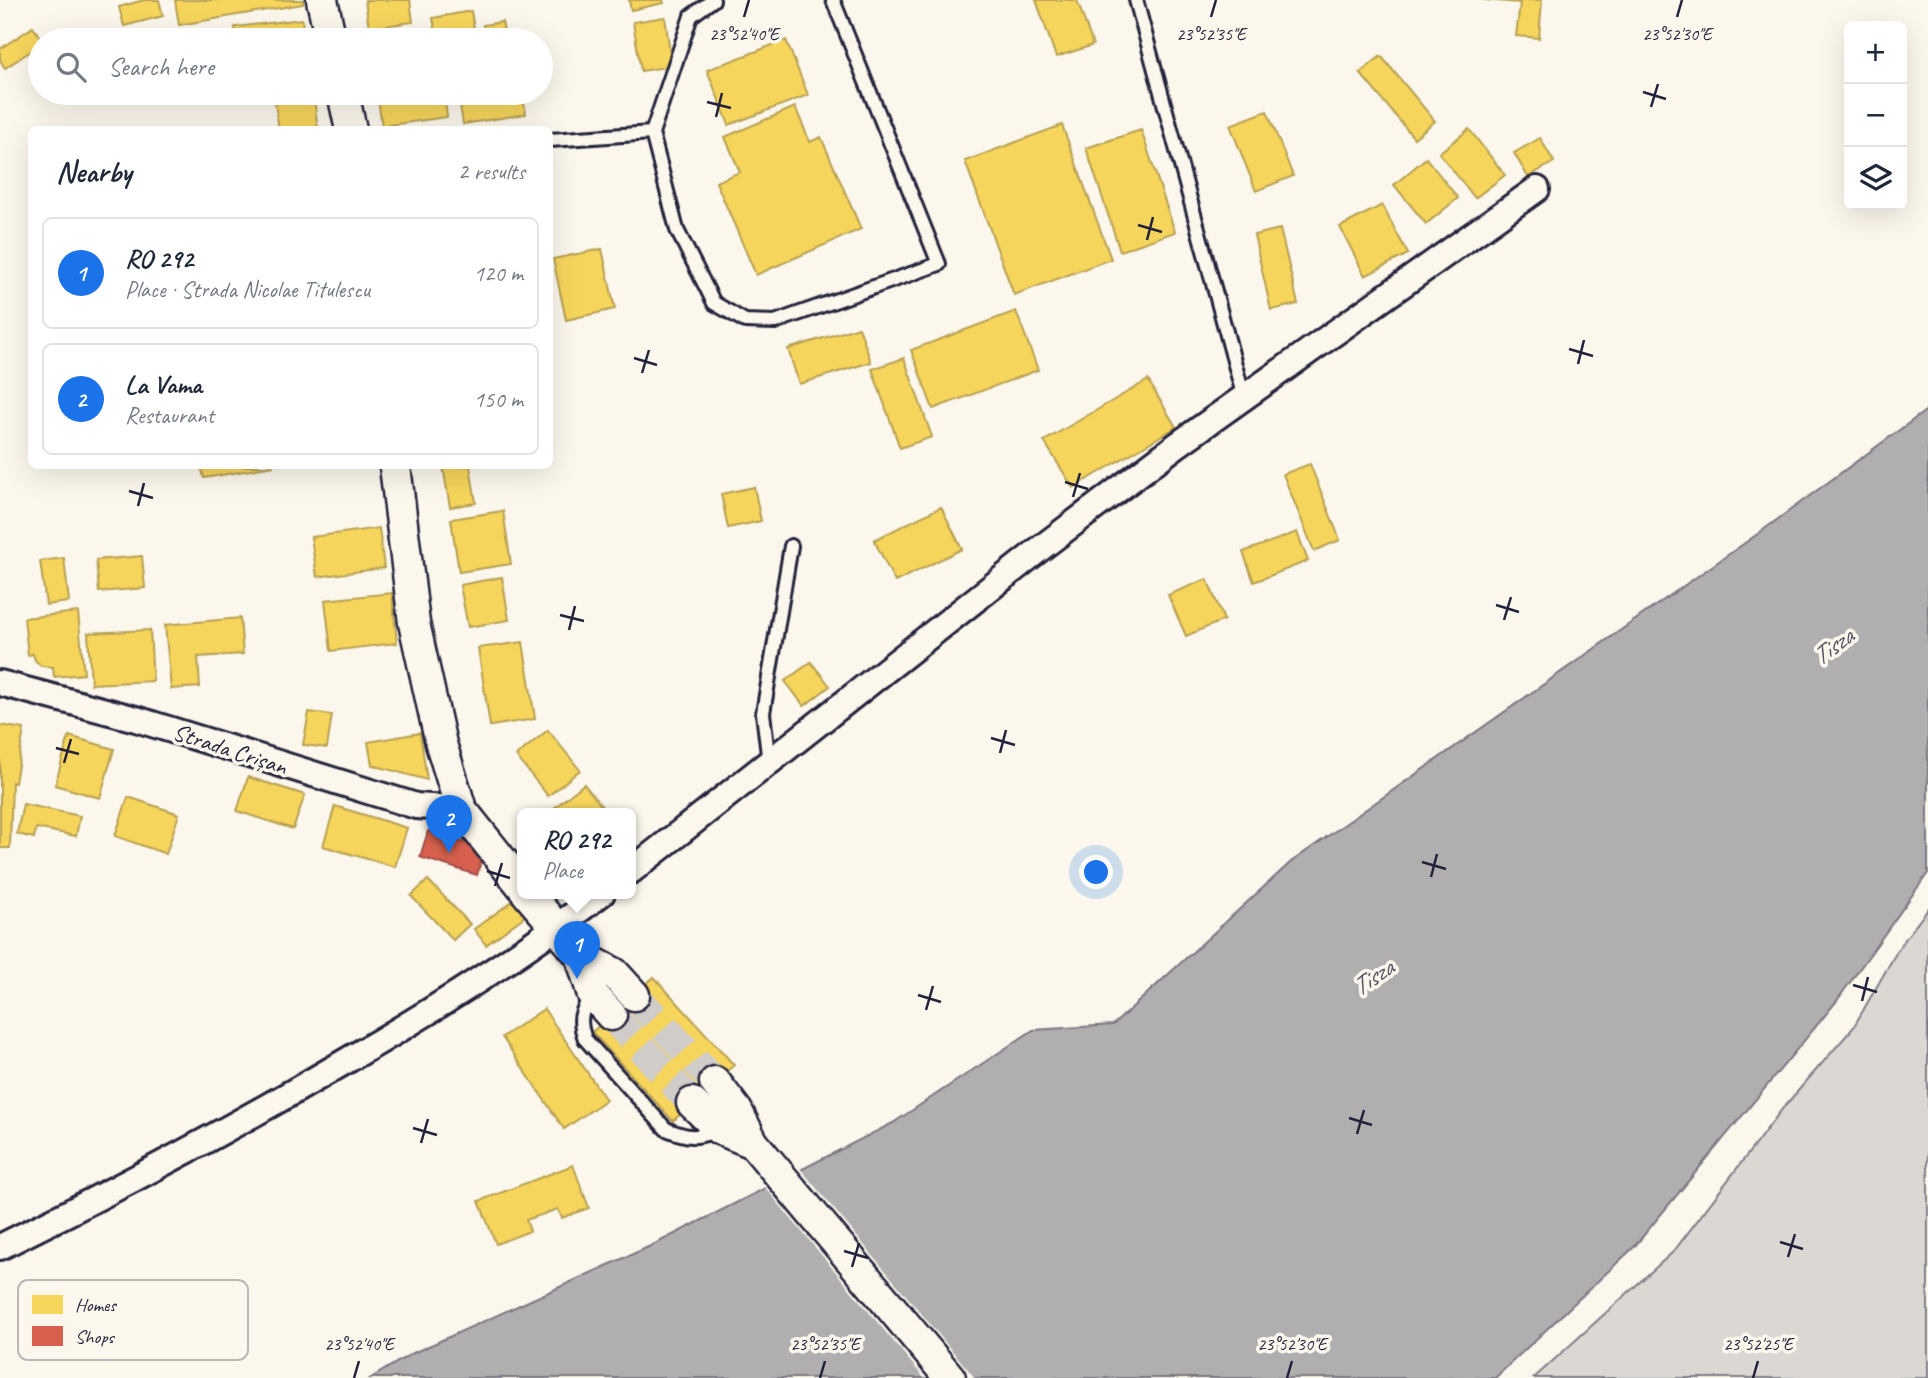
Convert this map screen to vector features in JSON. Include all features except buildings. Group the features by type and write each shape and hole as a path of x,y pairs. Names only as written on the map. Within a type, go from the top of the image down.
{"street":[{"path":"322,0 328,28"},
{"path":"346,105 350,126"},
{"path":"636,866 1177,444 1537,189"},
{"path":"395,469 414,623 441,744 461,809 517,879"},
{"name":"Strada Crișan","path":"0,683 136,719 416,806 461,809"},
{"path":"532,899 581,956 602,1005"},
{"path":"0,1247 122,1187 242,1122 399,1030 556,929 594,899"},
{"path":"581,956 614,972 634,995"},
{"path":"715,1082 737,1111 753,1143 950,1378"},
{"path":"692,1103 719,1129 753,1143"}],"lane":[{"path":"713,0 691,16 652,133 677,230 714,303 745,321 775,321 939,264 833,0"},
{"path":"1136,0 1244,398"},
{"path":"553,140 652,133"},
{"path":"769,764 763,713 791,546"},
{"path":"602,1005 582,1009 579,1024 585,1039 666,1129 683,1136 702,1136 719,1129"}],"shaded area":[{"path":"1928,909 1928,1378 1534,1378 1674,1251 1783,1108 1853,1028 1900,946"}],"water":[{"name":"Tisza","path":"1928,409 1928,873 1836,1002 1634,1247 1495,1378 371,1378 411,1354 655,1244 893,1123 1033,1030 1113,1025 1291,862 1759,533"}],"pier":[{"path":"799,1167 975,1378 924,1378 763,1185"}],"tunnel":[{"path":"634,995 715,1082"},
{"path":"611,1015 692,1103"}],"place":[{"name":"La Vama","path":"449,853"},
{"name":"RO 292","path":"577,979"}]}
